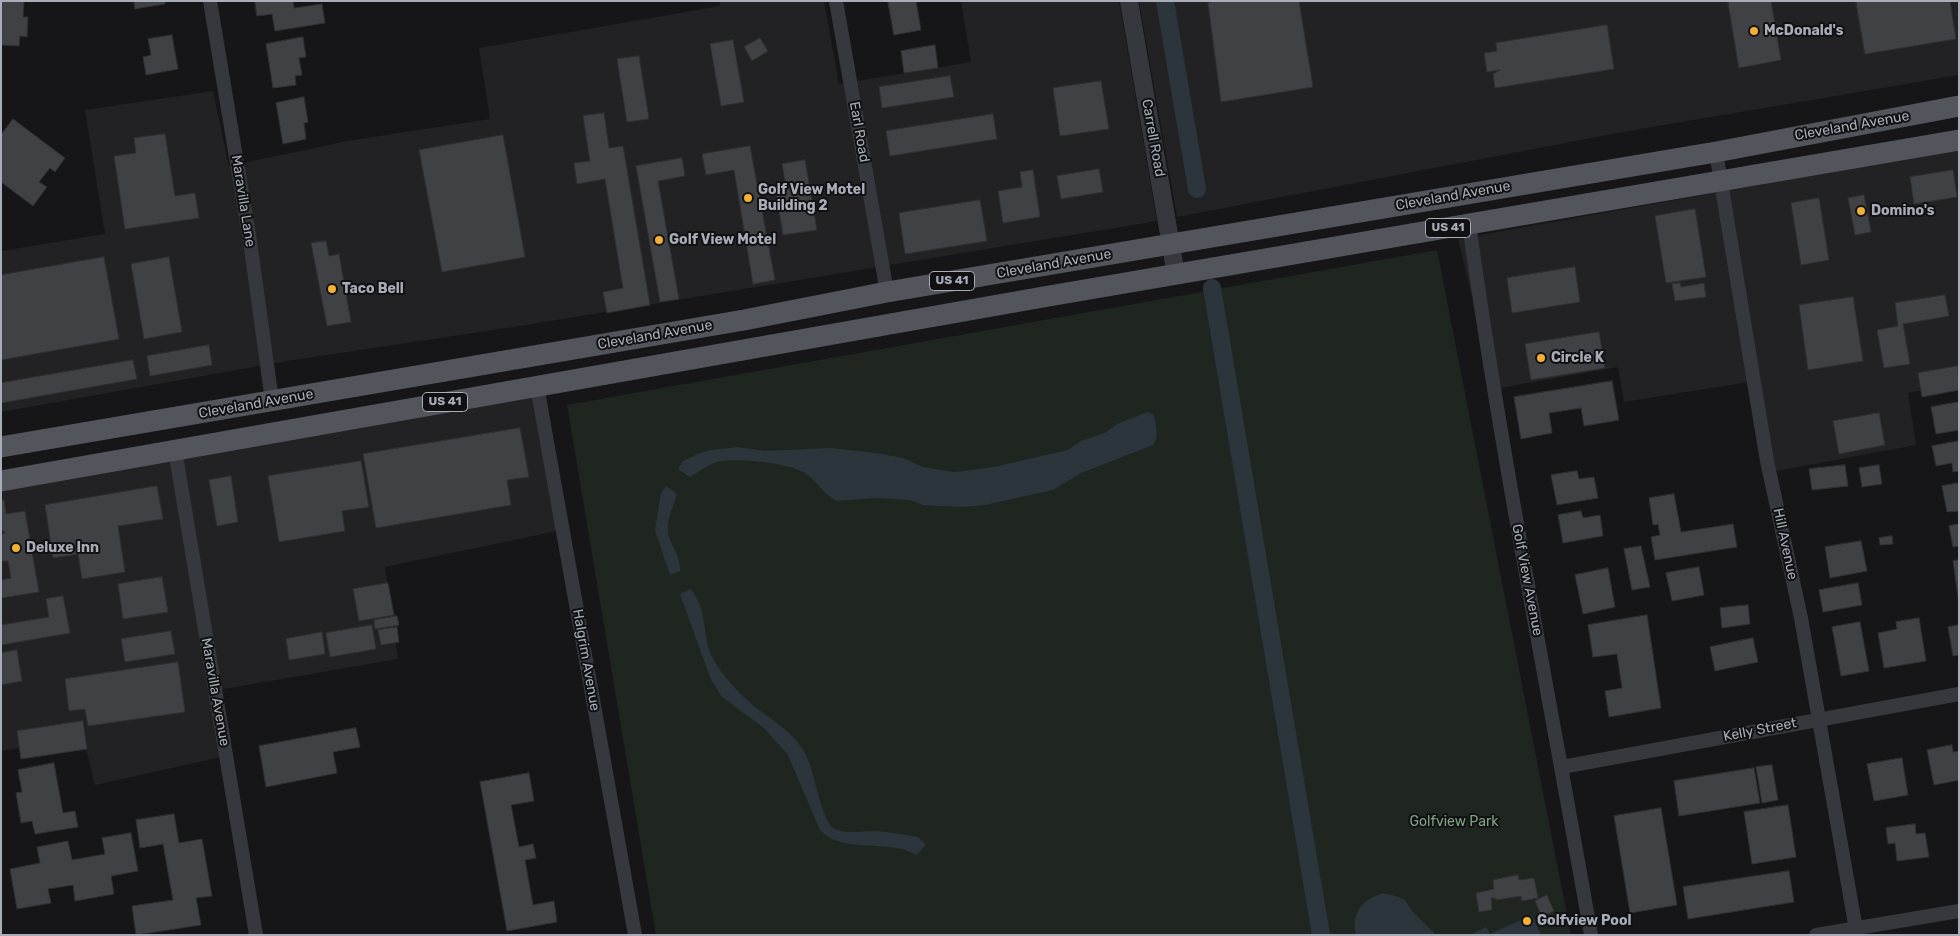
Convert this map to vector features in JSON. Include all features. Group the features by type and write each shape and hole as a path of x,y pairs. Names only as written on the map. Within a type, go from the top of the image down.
{"main road":[{"name":"Cleveland Avenue","path":"1,447 607,343 887,292 1716,152 1959,106"},
{"name":"US 41","path":"1,480 1959,140"},
{"path":"538,386 571,358 607,343"},
{"path":"204,445 250,419 272,401"}],"street":[{"name":"Maravilla Lane","path":"210,1 249,234 272,401"},
{"name":"Earl Road","path":"836,1 887,292"},
{"name":"Carrell Road","path":"1130,1 1176,275"},
{"name":"Hill Avenue","path":"1716,152 1768,461 1801,618 1856,931"},
{"name":"Golf View Avenue","path":"1468,224 1506,466 1591,935"},
{"name":"Halgrim Avenue","path":"538,386 635,935"},
{"name":"Maravilla Avenue","path":"175,450 256,935"},
{"name":"Kelly Street","path":"1562,767 1959,694"},
{"path":"1816,935 1856,931 1959,911"}],"shaded area":[{"path":"720,1 824,1 839,84 971,62 961,1 1119,1 1157,221 526,325 287,361 1,412 1,251 105,234 85,110 213,91 229,166 347,141 490,119 479,48 720,6"},
{"path":"1139,1 1959,1 1959,75 1623,132 1177,217"},
{"path":"1959,149 1959,384 1908,393 1916,445 1771,472 1755,381 1624,402 1618,367 1494,389 1458,239"},
{"path":"538,397 562,530 385,567 398,659 212,691 221,757 95,785 83,737 1,751 1,491 461,407"},
{"path":"1148,412 1154,415 1156,426 1157,434 1153,445 1081,473 1053,490 985,505 963,507 938,506 923,505 910,500 876,498 837,501 805,473 787,466 762,462 737,460 717,462 690,477 678,469 683,461 698,454 710,450 738,447 765,451 832,448 903,458 923,467 953,472 965,471 994,467 1068,450 1081,441 1105,433 1117,424"},
{"path":"666,486 677,494 669,517 668,533 679,559 680,571 670,575 655,530 661,493"},
{"path":"691,589 701,608 708,645 716,664 744,697 788,732 798,743 806,755 824,813 832,827 842,831 877,831 918,837 926,845 916,855 893,847 841,842 829,838 820,830 788,755 764,728 722,697 711,680 680,594"},
{"path":"1382,893 1405,900 1412,911 1436,935 1356,935 1355,920 1360,908 1369,900"},
{"name":"Golfview Pool","path":"1532,915 1541,935 1472,934 1486,927 1490,934"}],"green space":[{"name":"Golfview Park","path":"1437,250 1571,935 656,935 567,405"}],"building":[{"path":"1,1 24,1 23,17 28,17 27,37 20,36 19,46 1,45"},
{"path":"134,1 165,1 165,4 135,9"},
{"path":"255,1 293,1 294,8 322,4 325,23 275,31 272,14 257,16"},
{"path":"888,1 916,1 921,30 894,35"},
{"path":"1216,1 1299,1 1313,87 1221,102 1208,3"},
{"name":"McDonald's","path":"1728,1 1771,1 1781,60 1739,68"},
{"path":"1856,1 1950,1 1956,39 1865,54"},
{"path":"1607,25 1614,69 1495,88 1493,74 1500,70 1487,72 1484,53 1497,51 1496,43"},
{"path":"172,35 178,69 146,75 143,57 151,55 148,39"},
{"path":"303,37 306,57 299,58 302,75 295,76 296,85 273,88 266,44"},
{"path":"760,38 768,51 752,61 744,47"},
{"path":"733,40 744,102 721,106 710,44"},
{"path":"935,45 938,68 904,73 901,51"},
{"path":"639,56 649,119 627,122 617,59"},
{"path":"950,76 954,97 882,108 879,87"},
{"path":"1101,81 1109,129 1060,136 1053,88"},
{"path":"304,97 308,122 304,123 306,139 283,144 276,103"},
{"path":"604,113 609,148 623,146 650,305 607,313 603,292 623,288 605,179 577,184 574,163 590,161 583,116"},
{"path":"993,114 997,139 890,156 886,131"},
{"path":"13,119 65,158 55,172 50,168 39,182 47,187 33,206 1,182 1,135"},
{"path":"165,134 175,196 195,193 199,218 125,229 114,156 136,153 134,138"},
{"path":"503,135 525,257 442,272 419,150"},
{"name":"Golf View Motel Building 2","path":"750,146 775,280 753,284 734,170 706,175 702,154"},
{"name":"Golf View Motel","path":"682,158 685,176 658,181 679,299 660,302 636,166"},
{"path":"805,160 817,230 783,235 775,188 786,186 782,164"},
{"path":"1099,169 1103,192 1061,199 1057,176"},
{"path":"1033,170 1040,217 1003,223 998,191 1022,187 1020,172"},
{"path":"1953,170 1957,197 1914,204 1910,177"},
{"path":"1864,195 1871,232 1855,235 1848,198"},
{"path":"1819,198 1829,260 1801,265 1791,203"},
{"path":"980,200 987,241 905,254 899,213"},
{"path":"1695,209 1706,277 1666,283 1655,216"},
{"name":"Taco Bell","path":"326,241 329,256 339,254 351,322 327,326 311,243"},
{"path":"104,257 119,339 1,360 1,275"},
{"path":"169,257 182,332 144,339 131,264"},
{"path":"1575,267 1580,302 1512,313 1507,278"},
{"path":"1680,283 1681,287 1704,283 1706,297 1675,301 1672,284"},
{"path":"1945,295 1949,316 1903,324 1910,364 1884,368 1877,330 1898,326 1895,303"},
{"path":"1853,297 1863,361 1808,370 1799,305"},
{"path":"1599,332 1605,368 1531,380 1525,344"},
{"path":"209,345 212,365 150,376 147,356"},
{"path":"133,360 137,379 1,403 1,383"},
{"path":"1958,366 1959,390 1922,397 1918,373"},
{"path":"1612,381 1619,420 1584,426 1581,408 1549,413 1552,433 1521,439 1514,397"},
{"path":"1959,402 1959,430 1936,434 1931,407"},
{"path":"1879,413 1885,445 1839,454 1833,421"},
{"path":"520,428 529,477 507,480 511,505 376,528 363,454"},
{"path":"1959,441 1959,471 1953,472 1952,463 1936,466 1932,446"},
{"path":"361,461 369,507 342,511 345,531 279,542 268,476"},
{"path":"1845,465 1848,486 1812,490 1809,469"},
{"path":"1879,465 1882,484 1862,487 1859,468"},
{"path":"1577,471 1579,479 1594,477 1598,498 1557,505 1551,475"},
{"path":"231,476 238,522 217,526 209,480"},
{"path":"1959,483 1959,511 1947,512 1942,486"},
{"path":"157,486 163,519 118,526 125,572 82,579 78,554 53,558 45,505"},
{"path":"1674,494 1681,532 1733,524 1737,547 1655,560 1651,537 1660,535 1658,524 1653,525 1649,498"},
{"name":"Deluxe Inn","path":"1,500 4,500 6,514 25,511 39,592 1,598 1,580 11,578 8,561 1,561 1,536 5,532 1,530"},
{"path":"1581,511 1583,518 1600,515 1603,536 1563,543 1558,515"},
{"path":"1959,524 1959,546 1953,547 1949,526"},
{"path":"1892,536 1893,544 1880,545 1879,538"},
{"path":"1861,541 1867,571 1830,578 1825,547"},
{"path":"1641,546 1650,587 1632,590 1624,549"},
{"path":"1959,560 1959,604 1953,561"},
{"path":"1699,567 1704,595 1672,601 1666,573"},
{"path":"1608,568 1615,607 1583,614 1575,575"},
{"path":"162,577 168,612 123,619 118,584"},
{"path":"388,583 394,615 359,621 353,589"},
{"path":"1858,583 1862,605 1823,612 1819,590"},
{"path":"63,596 70,633 1,645 1,625 49,617 46,599"},
{"path":"1748,605 1750,624 1722,628 1720,608"},
{"path":"1647,615 1661,708 1609,717 1605,691 1622,688 1617,654 1593,657 1588,625"},
{"path":"397,616 399,625 375,629 374,620"},
{"path":"1919,618 1926,661 1884,668 1878,633 1897,629 1896,622"},
{"path":"1860,622 1869,671 1841,676 1832,627"},
{"path":"372,625 376,649 330,657 326,633"},
{"path":"1959,625 1959,655 1953,656 1948,627"},
{"path":"397,627 399,642 381,645 378,630"},
{"path":"171,631 175,654 125,662 121,639"},
{"path":"322,632 325,654 289,660 286,639"},
{"path":"1753,638 1758,662 1715,671 1710,647"},
{"path":"17,650 22,681 1,685 1,653"},
{"path":"178,662 185,712 88,726 85,709 69,711 65,679"},
{"path":"83,721 87,749 21,759 17,731"},
{"path":"356,728 360,747 333,752 337,773 266,787 259,746"},
{"path":"1952,745 1953,752 1959,751 1959,780 1934,785 1927,750"},
{"path":"1902,758 1908,795 1874,801 1867,764"},
{"path":"54,763 63,813 75,811 78,827 35,834 32,821 21,823 16,793 22,792 18,770"},
{"path":"1772,765 1778,800 1762,803 1756,767"},
{"path":"1754,768 1760,803 1679,816 1674,781"},
{"path":"529,773 534,801 511,805 519,847 533,844 536,858 525,860 533,905 554,901 557,922 507,931 480,782"},
{"path":"1788,805 1796,857 1752,864 1744,812"},
{"path":"1661,808 1677,905 1630,913 1614,816"},
{"path":"174,814 179,843 202,839 212,896 196,898 201,925 136,935 132,906 173,900 163,844 140,848 136,820"},
{"path":"1915,824 1916,834 1925,833 1929,857 1897,861 1895,843 1888,844 1886,828"},
{"path":"131,833 138,871 111,876 114,894 75,901 73,885 48,889 51,903 17,909 10,869 40,863 37,847 68,841 72,860 105,854 102,838"},
{"path":"1789,871 1794,902 1688,919 1683,887"},
{"path":"1518,875 1519,880 1534,878 1538,898 1522,901 1521,896 1496,900 1496,898 1491,898 1492,910 1479,912 1476,893 1494,889 1493,880"},
{"path":"1547,895 1554,911 1542,917 1535,901"}],"waterway":[{"path":"1165,1 1197,189"},
{"path":"1212,288 1321,935"}],"place":[{"name":"McDonald's","path":"1754,31"},
{"name":"Golf View Motel Building 2","path":"748,198"},
{"name":"Domino's","path":"1861,211"},
{"name":"Golf View Motel","path":"659,240"},
{"name":"Taco Bell","path":"332,289"},
{"name":"Circle K","path":"1541,358"},
{"name":"Deluxe Inn","path":"16,548"},
{"name":"Golfview Pool","path":"1527,921"}]}
